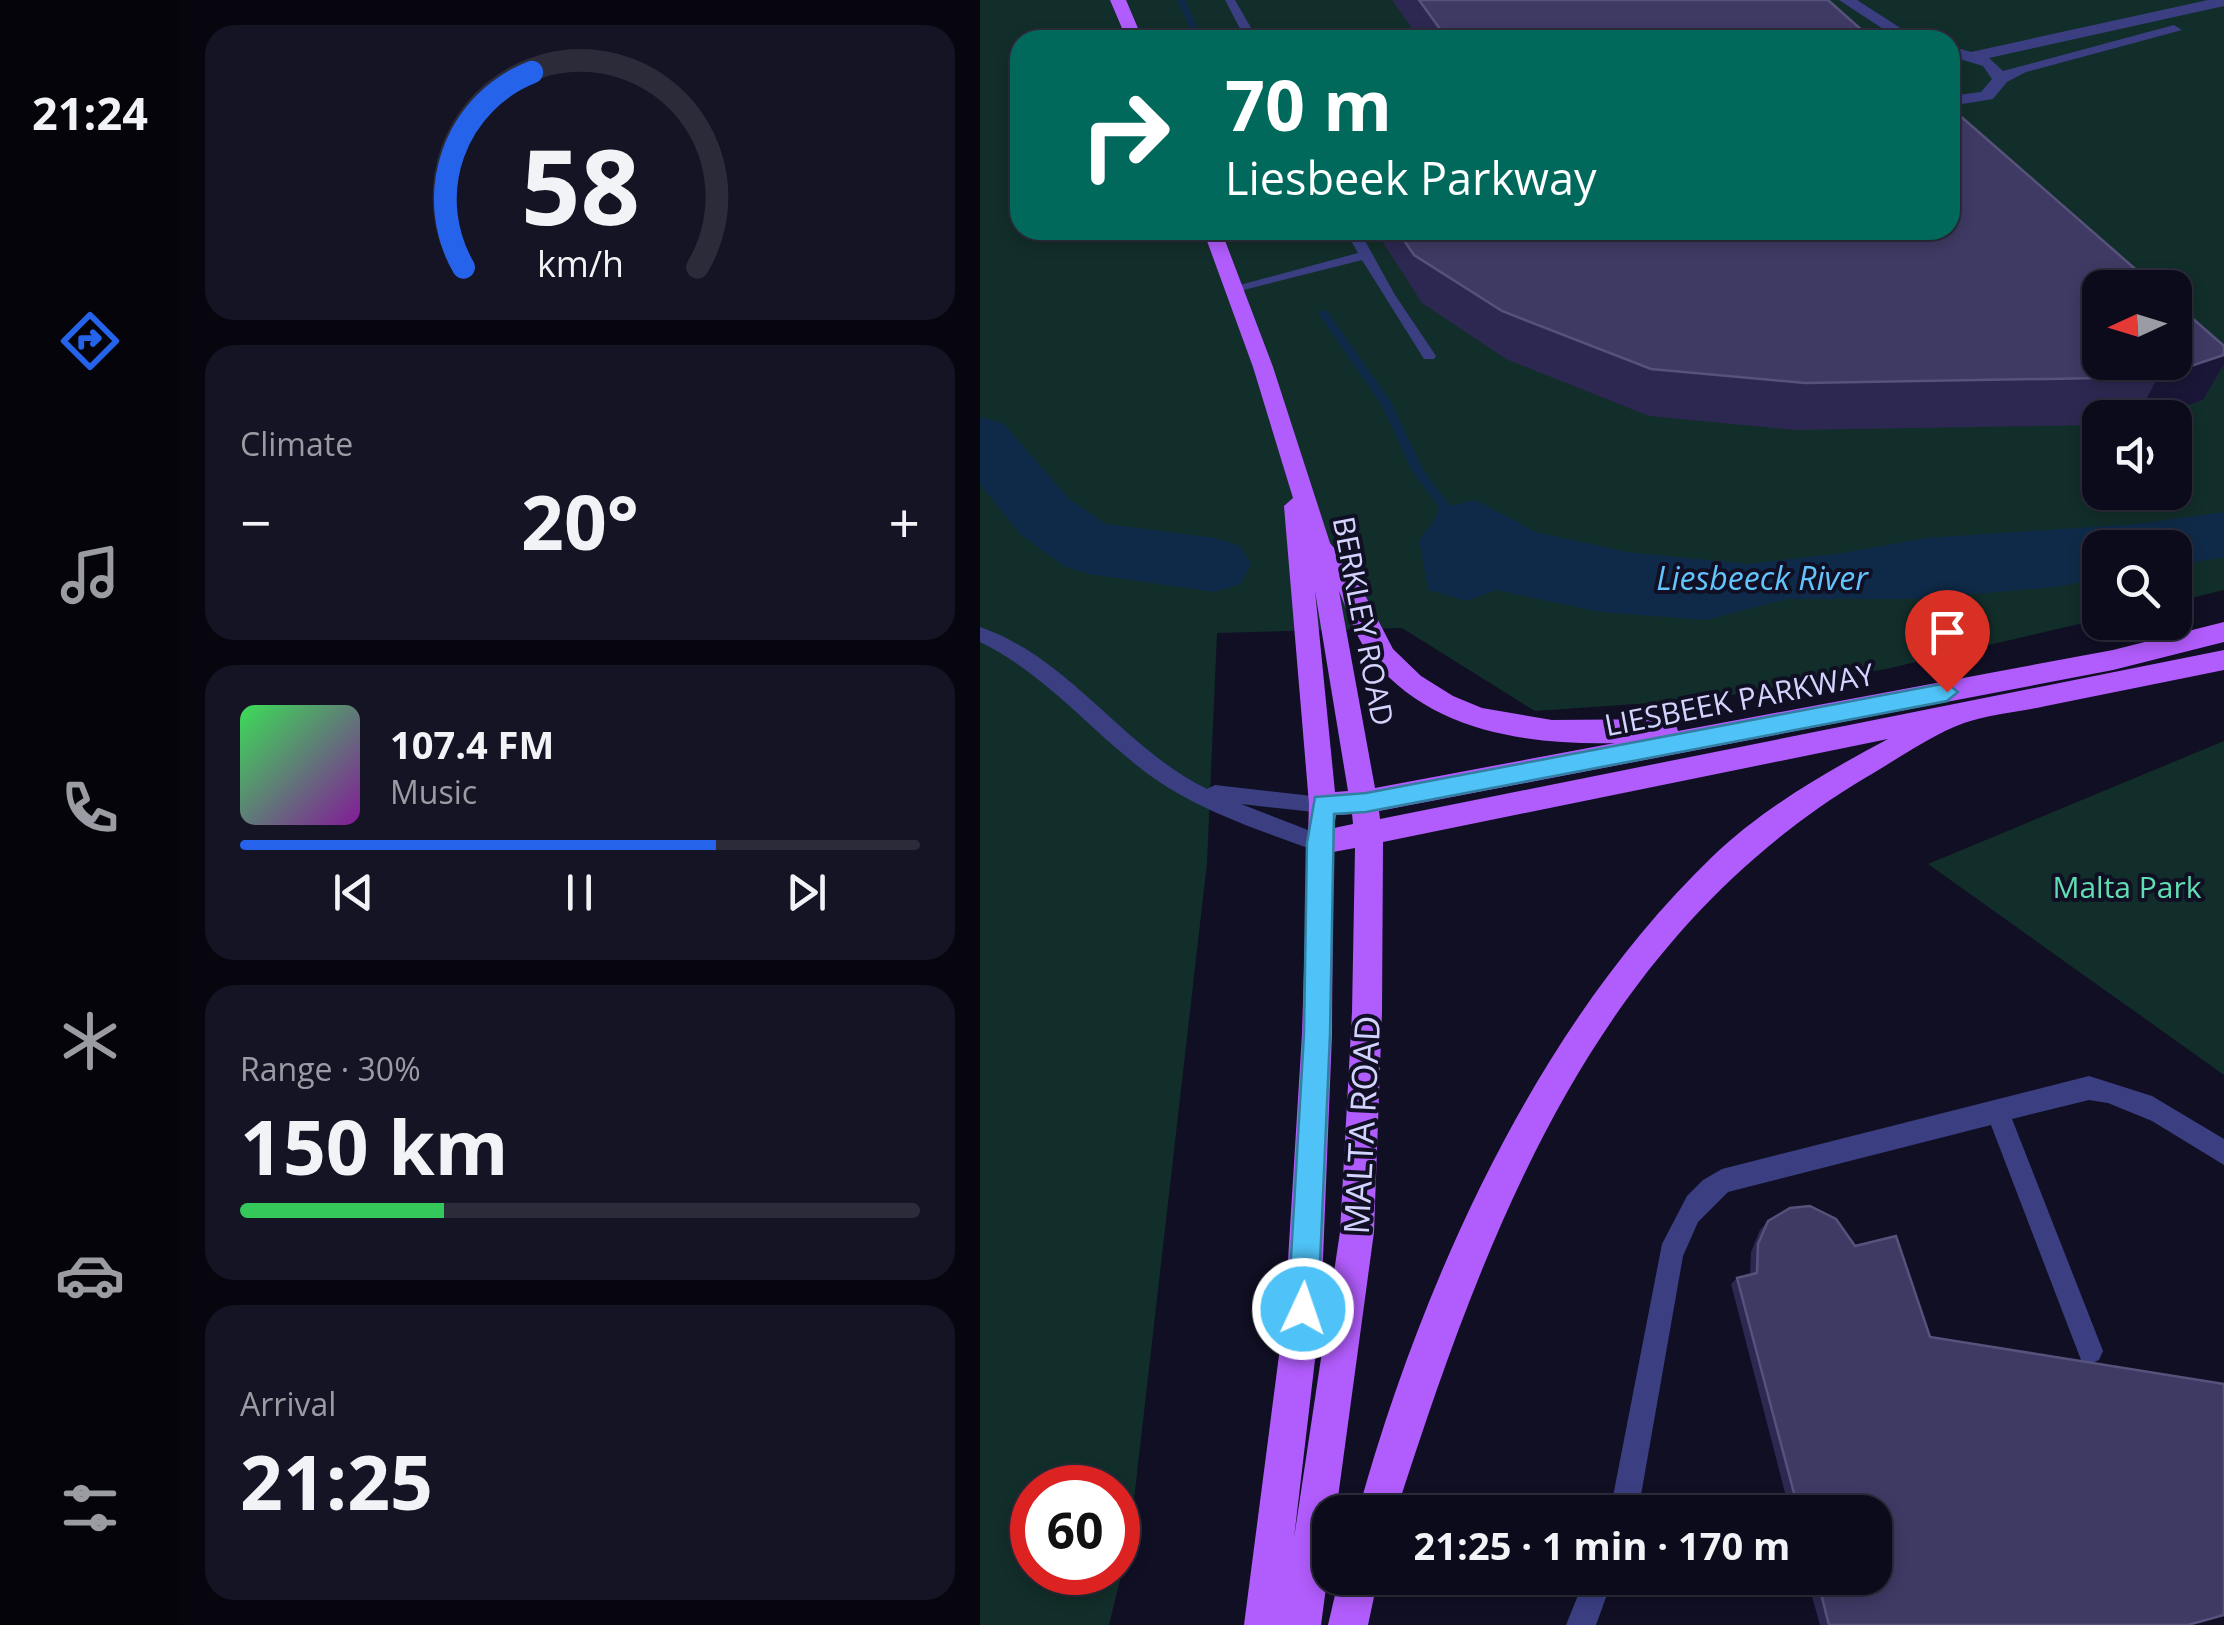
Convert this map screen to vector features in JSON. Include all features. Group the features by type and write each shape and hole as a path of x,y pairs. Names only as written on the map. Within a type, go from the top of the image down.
{"main road":[{"path":"1118,0 1130,30"},
{"name":"BERKLEY ROAD","path":"1216,240 1236,288 1320,544 1367,819"},
{"name":"BERKLEY ROAD","path":"1290,455 1323,804"},
{"path":"1320,544 1346,578 1368,633 1386,658 1442,701 1474,715 1533,731 1567,735 1790,722"},
{"name":"LIESBEEK PARKWAY","path":"1319,843 1367,819 1790,722 2113,660 2224,632"},
{"name":"LIESBEEK PARKWAY","path":"1323,804 1367,819 1951,718 2224,660"},
{"path":"1382,1495 1414,1394 1484,1217 1554,1086 1633,964 1724,864 1765,831 1868,762 1951,718"},
{"name":"MALTA ROAD","path":"1264,1625 1303,1309 1317,1034 1323,804"},
{"name":"MALTA ROAD","path":"1301,1625 1358,1232 1368,1012 1367,819"},
{"path":"1348,1625 1355,1595"}],"street":[{"path":"1847,0 1895,30"},
{"path":"1976,56 2224,1"},
{"path":"1960,99 1991,94 2000,79 2020,69 2224,19"},
{"path":"1960,52 1976,56 1997,71 2000,79"}],"lane":[{"path":"1230,0 1246,30"},
{"path":"1358,240 1429,356"},
{"path":"1236,288 1366,255"},
{"path":"980,634 1059,680 1151,766 1188,790 1319,843"},
{"path":"1188,790 1323,804"},
{"path":"1627,1495 1671,1256 1681,1222 1700,1196 1722,1180 2089,1088 2110,1091 2153,1107 2224,1152"},
{"path":"1996,1110 2090,1351"},
{"path":"1581,1625 1592,1595"}],"green space":[{"path":"980,0 2224,0 2224,590 2192,598 2192,530 2082,530 2082,623 1886,669 1708,699 1535,711 1402,628 1217,633 1207,863 1138,1465 1010,1465 1010,1595 1116,1595 1109,1625 980,1625"},
{"name":"Malta Park","path":"2224,741 2224,1075 1928,864"}],"water":[{"path":"1476,500 1536,532 1627,552 1748,564 1926,538 2138,524 2224,512 2224,557 2192,563 2192,530 2082,530 2082,582 1919,599 1787,599 1706,620 1600,612 1496,590 1467,601 1428,590 1419,540 1445,507"}],"building":[{"path":"1419,0 1828,0 1862,30 1441,30"},
{"path":"1960,116 2136,270 2082,270 2082,378 1805,383 1651,369 1502,311 1414,255 1404,240 1960,240"},
{"path":"2192,318 2224,346 2224,355 2192,366"},
{"path":"1810,1206 1836,1219 1855,1246 1896,1236 1930,1337 2224,1384 2224,1615 2188,1625 1829,1625 1821,1595 1892,1595 1892,1495 1794,1495 1737,1278 1757,1273 1758,1244 1768,1221 1790,1208"}],"waterway":[{"path":"1181,0 1194,30"},
{"path":"1323,313 1386,403 1419,473 1445,507 1439,525"},
{"name":"Liesbeeck River","path":"980,439 1044,516 1089,548 1215,565"}],"route":[{"path":"1303,1309 1317,1034 1323,804 1366,802 1947,692"}]}
